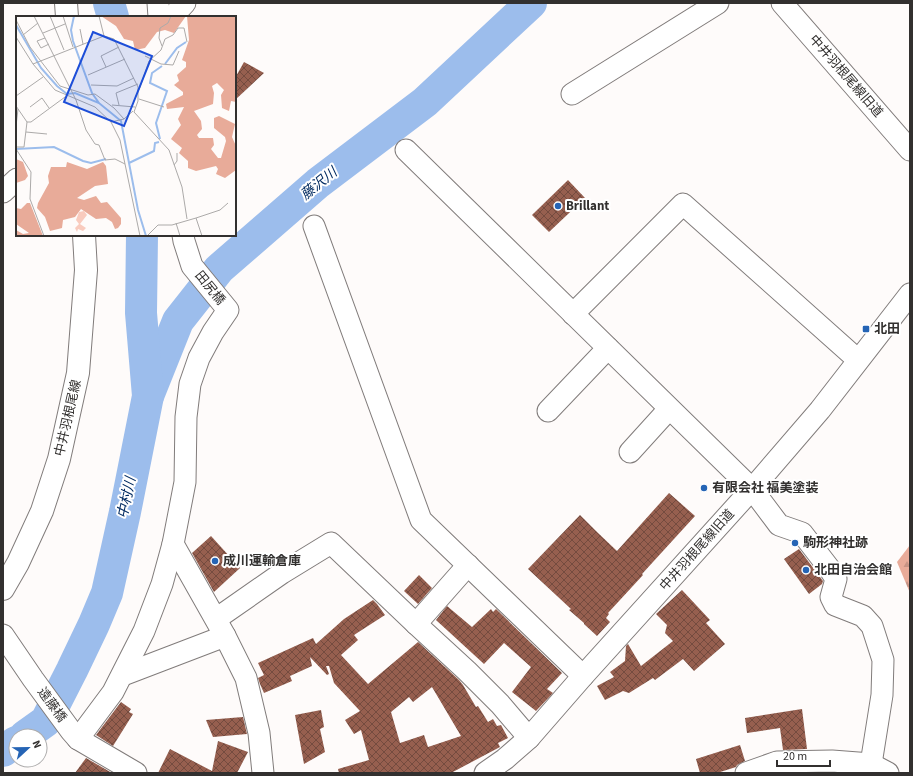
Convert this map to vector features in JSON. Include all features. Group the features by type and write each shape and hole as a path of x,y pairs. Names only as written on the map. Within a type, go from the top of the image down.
{"main road":[{"path":"66,3 67,16"},
{"name":"中井羽根尾線","path":"3,589 18,562 42,511 59,459 78,373 86,270 84,236"}],"street":[{"path":"158,3 159,16"},
{"path":"173,16 185,3"},
{"path":"572,94 718,3"},
{"name":"中井羽根尾線旧道","path":"782,3 910,148"},
{"path":"406,150 752,489 779,525 802,533 836,579 830,596 835,605 863,616 872,626 883,660 877,770 832,761 777,762 746,773"},
{"path":"3,192 16,180"},
{"path":"573,314 683,204 858,360"},
{"path":"314,226 421,520 583,676"},
{"name":"田尻橋","path":"173,544 185,482 186,416 190,384 199,358 213,332 228,310 192,266 183,236"},
{"name":"中井羽根尾線旧道","path":"485,773 505,759 529,738 752,489 820,410 910,294"},
{"path":"548,411 608,348"},
{"path":"630,452 670,409"},
{"path":"123,675 220,628 282,573 331,543 467,671 500,704 529,738"},
{"path":"173,544 246,678 259,733 264,773"},
{"path":"136,773 74,735 113,692 123,675 144,631 162,584 173,544"},
{"path":"416,624 468,565"},
{"name":"遠藤橋","path":"3,636 74,735"}],"green space":[{"path":"910,545 910,593 897,562"}],"building":[{"path":"244,62 264,73 236,99 236,76"},
{"name":"Brillant","path":"568,180 585,198 549,232 532,215"},
{"path":"669,493 695,516 608,613 609,614 606,618 610,622 597,636 569,610 571,609 528,569 580,515 617,551"},
{"name":"成川運輸倉庫","path":"211,536 240,568 214,592 192,553"},
{"name":"北田自治会館","path":"799,549 823,581 822,584 809,594 784,559"},
{"path":"419,575 432,588 418,604 404,591"},
{"path":"682,590 710,620 706,623 725,644 694,671 683,659 655,680 653,678 629,693 623,691 605,700 597,686 614,677 610,672 625,661 626,646 628,644 641,666 673,641 665,633 667,625 656,614"},
{"path":"373,600 385,615 354,635 358,640 341,655 368,684 418,642 459,680 476,707 478,706 488,722 493,719 497,726 501,725 508,738 498,743 500,747 451,773 339,773 338,769 369,760 361,730 354,734 345,720 360,711 334,683 329,666 326,666 329,674 327,675 310,657 312,666 290,676 292,681 264,693 258,678 264,675 258,663 313,638 316,644 344,619","holes":["432,687 461,736 428,747 424,735 400,743 391,712 409,697 413,702"]},
{"path":"447,606 472,627 491,609 493,612 496,609 562,673 547,689 553,693 536,711 512,692 531,667 504,643 484,664 436,620"},
{"path":"121,702 131,709 129,712 133,714 113,746 96,735"},
{"path":"802,709 807,749 783,750 780,728 747,733 745,718"},
{"path":"321,710 324,727 320,729 325,752 304,764 295,715"},
{"path":"243,717 247,734 213,737 206,720"},
{"path":"218,741 248,752 237,773 158,773 170,749 212,771"},
{"path":"740,745 745,761 736,767 717,773 700,773 696,759"},
{"path":"86,758 112,773 75,773"}],"waterway":[{"name":"中村川","path":"109,3 113,16"},
{"name":"藤沢川","path":"148,396 178,321 219,269 318,183 425,102 531,3"},
{"name":"中村川","path":"36,728 46,721 94,624 107,593 125,512 148,396 141,313 142,236"},
{"name":"中村川","path":"3,751 8,748"}],"place":[{"name":"Brillant","path":"558,206"},
{"name":"北田","path":"866,329"},
{"name":"有限会社 福美塗装","path":"704,488"},
{"name":"駒形神社跡","path":"795,543"},
{"name":"成川運輸倉庫","path":"215,561"},
{"name":"北田自治会館","path":"806,570"}]}
